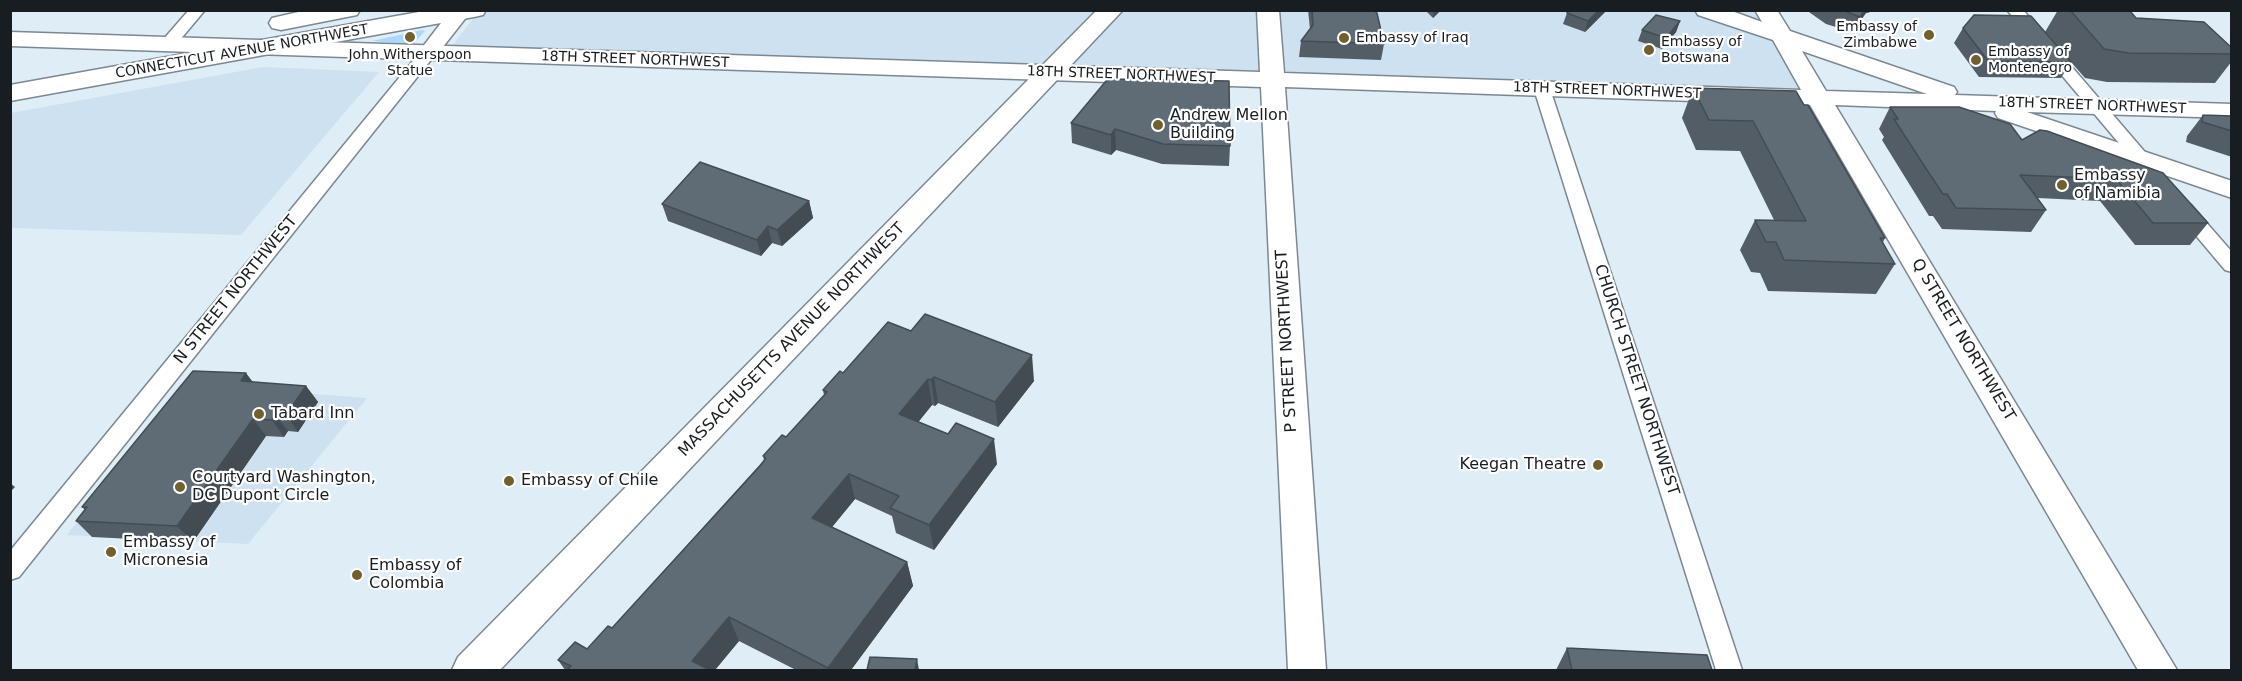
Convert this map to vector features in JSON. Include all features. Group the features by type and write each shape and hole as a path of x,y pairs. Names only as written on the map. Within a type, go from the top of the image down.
{"main road":[{"name":"CONNECTICUT AVENUE NORTHWEST","path":"10,72 348,10"},
{"name":"MASSACHUSETTS AVENUE NORTHWEST","path":"473,670 1111,10"},
{"name":"P STREET NORTHWEST","path":"1268,10 1307,670"},
{"path":"1707,10 2232,190"},
{"name":"Q STREET NORTHWEST","path":"1766,10 2158,670"},
{"name":"CONNECTICUT AVENUE NORTHWEST","path":"10,93 465,12"},
{"name":"18TH STREET NORTHWEST","path":"10,39 2232,111"}],"street":[{"path":"168,44 198,10"},
{"path":"2014,10 2232,265"},
{"name":"N STREET NORTHWEST","path":"10,570 428,53 465,12"},
{"name":"CHURCH STREET NORTHWEST","path":"1542,89 1729,670"}],"shaded area":[{"path":"480,10 1766,10 1820,98 446,53"},
{"path":"425,31 413,44 372,41"},
{"path":"263,67 379,72 241,235 11,228 11,113"},
{"path":"180,384 367,398 248,544 67,535"}],"building":[{"path":"1312,10 1373,10 1377,13 1384,44 1301,41 1313,25"},
{"path":"1569,10 1599,10 1588,21 1567,13"},
{"path":"1842,10 1864,10 1860,17"},
{"path":"2070,10 2129,10 2136,18 2204,22 2232,48 2232,54 2128,53 2104,49"},
{"path":"1656,15 1680,21 1666,38 1642,30"},
{"path":"1974,15 2031,16 2071,62 1988,61 1963,28"},
{"name":"Andrew Mellon Building","path":"1115,79 1229,81 1230,146 1163,144 1115,129 1111,135 1071,123 1106,81"},
{"path":"1693,88 1796,91 1804,105 1808,105 1885,238 1880,238 1895,264 1784,260 1776,242 1766,242 1755,220 1806,221 1753,121 1709,120"},
{"path":"1890,107 1959,107 2010,124 2022,140 2040,130 2047,131 2163,173 2208,223 2153,223 2116,179 2020,175 2046,210 1956,208 1947,194 1943,194 1925,167 1894,119 1898,119"},
{"path":"2203,115 2232,116 2232,131 2202,122"},
{"path":"700,162 809,201 777,230 768,226 757,240 662,204"},
{"path":"925,314 1032,355 995,402 934,377 931,380 928,379 899,414 948,434 956,423 994,439 929,525 890,508 899,496 849,474 812,518 907,562 828,668 729,617 692,661 710,670 567,670 571,666 558,660 575,642 587,649 608,626 612,628 760,466 766,458 763,456 782,435 786,437 827,392 823,390 840,371 843,373 888,322 911,331"},
{"path":"193,371 246,373 241,381 306,386 286,415 275,415 272,420 253,419 177,526 76,521 87,507 82,507"},
{"path":"1567,648 1707,655 1712,670 1572,670"},
{"path":"870,657 917,659 915,670 867,670"}],"place":[{"name":"Embassy of Zimbabwe","path":"1929,35"},
{"name":"John Witherspoon Statue","path":"410,37"},
{"name":"Embassy of Iraq","path":"1344,38"},
{"name":"Embassy of Botswana","path":"1649,50"},
{"name":"Embassy of Montenegro","path":"1976,60"},
{"name":"Andrew Mellon Building","path":"1158,125"},
{"name":"Embassy of Namibia","path":"2062,185"},
{"name":"Tabard Inn","path":"259,414"},
{"name":"Keegan Theatre","path":"1598,465"},
{"name":"Embassy of Chile","path":"509,481"},
{"name":"Courtyard Washington, DC Dupont Circle","path":"180,487"},
{"name":"Embassy of Micronesia","path":"111,552"},
{"name":"Embassy of Colombia","path":"357,575"}]}
